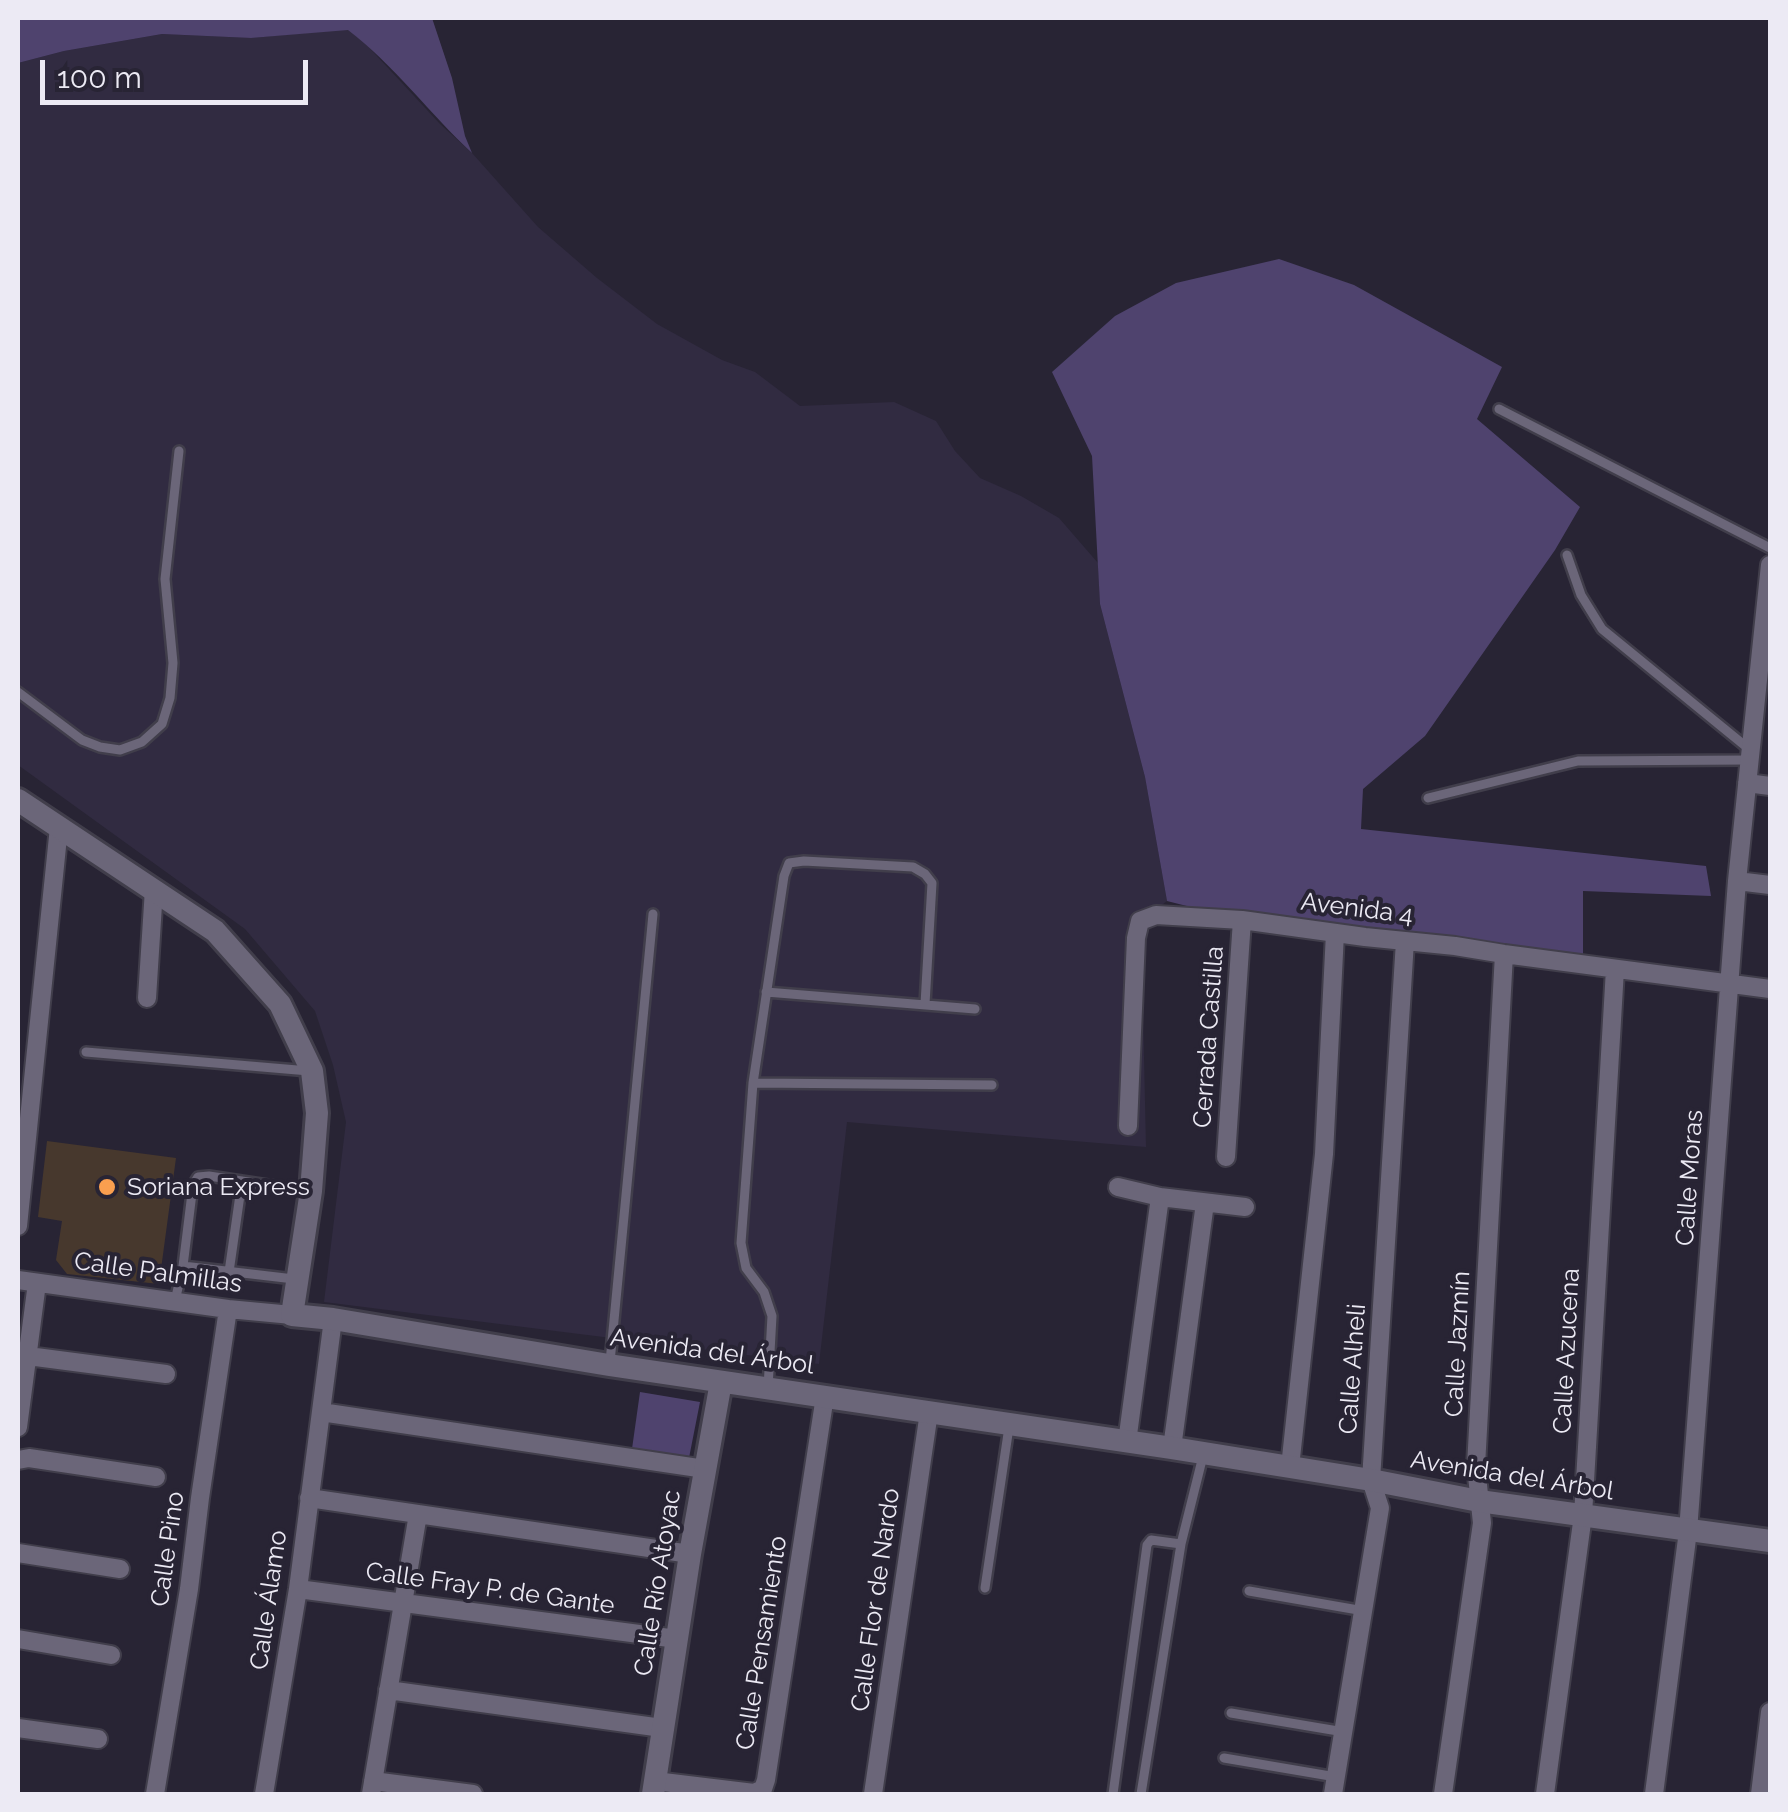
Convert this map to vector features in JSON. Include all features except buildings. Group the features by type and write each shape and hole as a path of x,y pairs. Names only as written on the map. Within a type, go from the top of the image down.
{"street":[{"name":"Calle Moras","path":"1654,1794 1688,1530 1737,881 1747,783 1764,689 1770,564"},
{"path":"1747,783 1770,786"},
{"path":"18,800 215,930 280,1004 312,1072 316,1113 312,1191 292,1315"},
{"path":"18,1226 59,827"},
{"path":"1737,881 1770,885"},
{"path":"147,998 154,889"},
{"name":"Avenida 4","path":"1128,1126 1136,938 1140,921 1156,915 1242,920 1770,989"},
{"name":"Cerrada Castilla","path":"1226,1157 1242,920"},
{"path":"1290,1468 1324,1154 1336,933"},
{"name":"Calle Alheli","path":"1335,1786 1380,1508 1370,1480 1404,941"},
{"name":"Calle Jazmín","path":"1443,1794 1482,1523 1476,1466 1504,954"},
{"name":"Calle Azucena","path":"1545,1794 1583,1515 1615,969"},
{"path":"1118,1187 1245,1207"},
{"path":"1127,1442 1160,1196"},
{"path":"1172,1448 1205,1203"},
{"name":"Calle Palmillas","path":"18,1280 292,1315"},
{"path":"18,1427 37,1283"},
{"name":"Calle Pino","path":"155,1794 190,1590 228,1309"},
{"name":"Avenida del Árbol","path":"292,1315 1172,1448 1479,1502 1770,1541"},
{"name":"Calle Álamo","path":"264,1794 298,1588 333,1320"},
{"path":"24,1368 166,1374"},
{"name":"Calle Río Atoyac","path":"654,1788 721,1382"},
{"name":"Calle Pensamiento","path":"654,1788 754,1793 763,1790 825,1396"},
{"path":"321,1412 705,1469"},
{"name":"Calle Flor de Nardo","path":"874,1794 929,1412"},
{"path":"18,1460 29,1458 156,1477"},
{"path":"309,1498 690,1554"},
{"path":"418,1514 372,1788 474,1794"},
{"path":"18,1553 120,1569"},
{"name":"Calle Fray P. de Gante","path":"298,1588 677,1638"},
{"path":"18,1639 111,1655"},
{"path":"388,1690 662,1728"},
{"path":"1760,1794 1770,1712"},
{"path":"18,1728 98,1740"}],"lane":[{"path":"1499,409 1770,548"},
{"path":"18,692 82,740 100,747 120,750 142,742 162,724 170,698 173,663 164,579 179,451"},
{"path":"1567,555 1581,595 1602,629 1751,755"},
{"path":"1428,798 1578,760 1751,755"},
{"path":"768,1388 772,1316 764,1292 746,1268 741,1243 753,1083 789,863 913,867 925,874 932,883 925,1004"},
{"path":"609,1365 653,914"},
{"path":"766,992 975,1008"},
{"path":"86,1052 312,1072"},
{"path":"753,1083 992,1085"},
{"path":"175,1300 192,1185 198,1177 312,1191"},
{"path":"229,1272 242,1181"},
{"path":"183,1266 297,1279"},
{"path":"984,1588 1010,1425"},
{"path":"1141,1794 1181,1544 1204,1454"},
{"path":"1113,1794 1147,1546 1151,1540 1159,1539 1181,1544"},
{"path":"1249,1591 1364,1610"},
{"path":"1231,1713 1344,1732"},
{"path":"1224,1758 1335,1786"}],"shaded area":[{"path":"18,18 432,18 472,153 381,58 348,30 251,38 162,34 18,63"},
{"path":"348,29 472,153 538,227 657,324 722,360 755,372 800,406 894,402 936,421 955,451 980,478 1059,518 1098,563 1100,604 1145,777 1167,901 1141,921 1146,1147 847,1122 819,1364 324,1302 346,1122 315,1011 245,929 18,765 18,63 162,34 251,38"},
{"path":"1279,259 1354,285 1502,367 1477,419 1580,507 1555,550 1425,736 1363,789 1361,829 1706,866 1711,896 1583,891 1583,956 1242,920 1167,901 1145,777 1100,604 1092,456 1052,372 1115,316 1176,283"},
{"path":"640,1392 700,1402 688,1463 631,1456"}],"place":[{"name":"Soriana Express","path":"107,1187"}]}
